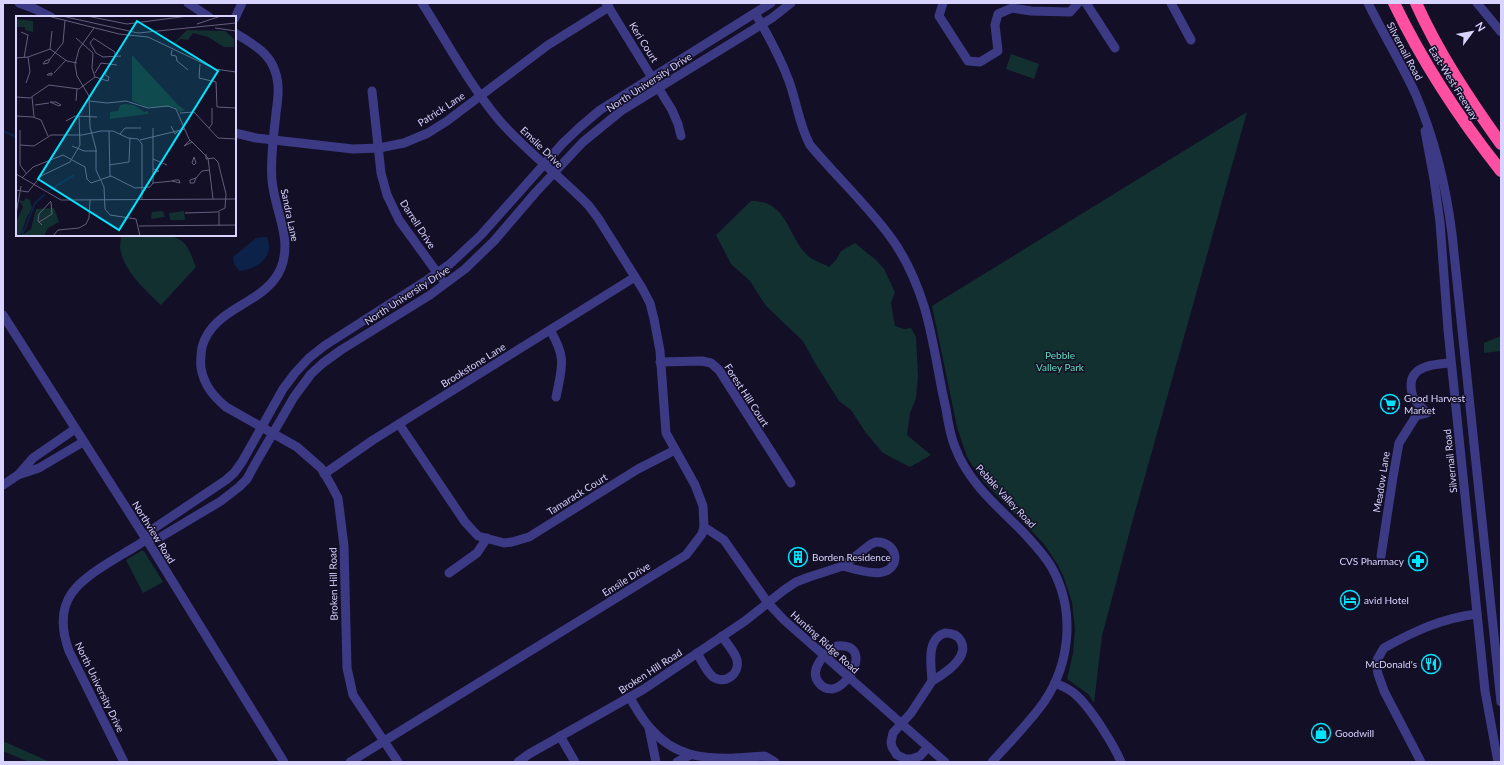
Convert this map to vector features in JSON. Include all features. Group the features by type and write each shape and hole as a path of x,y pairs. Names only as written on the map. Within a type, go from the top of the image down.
{"highway":[{"name":"East-West Freeway","path":"1394,3 1422,56 1442,89 1474,136 1501,171"},
{"name":"East-West Freeway","path":"1416,3 1442,54 1461,86 1501,144"}],"street":[{"path":"19,3 49,16"},
{"path":"188,3 208,16"},
{"path":"236,16 242,3"},
{"name":"Emslie Drive","path":"422,3 481,96 500,121 544,165 589,206 598,218 650,303 654,319 660,362"},
{"name":"North University Drive","path":"146,540 153,529 204,496 234,473 242,462 283,389 309,358 324,346 437,273 464,252 482,235 580,127 611,103 771,3"},
{"name":"North University Drive","path":"124,762 69,651 63,631 63,616 70,596 81,582 87,576 146,540 159,538 230,494 247,479 301,386 311,374 332,356 445,284 465,269 494,241 553,173 598,128 621,111 761,24 791,3"},
{"path":"944,3 939,16 968,61 980,62 998,50 995,25 998,14 1012,8 1031,11 1070,12 1078,3"},
{"path":"1086,3 1115,48"},
{"path":"1171,3 1191,40"},
{"name":"Silvernail Road","path":"1368,3 1409,81 1421,110 1433,142 1450,215 1501,702"},
{"path":"1477,3 1501,32"},
{"name":"Patrick Lane","path":"236,133 256,138 353,149 379,148 404,143 428,133 447,121 548,45 608,5"},
{"name":"Keri Court","path":"608,5 676,117 681,136"},
{"name":"Pebble Valley Road","path":"755,13 772,44 790,83 805,136 810,145 890,236 914,278 928,321 952,437 965,468 980,488 1041,552 1056,577 1063,596 1067,627 1064,658 1055,683 1038,710 992,762"},
{"name":"Sandra Lane","path":"236,34 262,50 274,68 278,88 272,152 272,181 285,239 286,250 278,275 272,283 262,292 223,316 213,326 204,342 200,364 204,381 216,399 226,407 262,427"},
{"name":"Darrell Drive","path":"372,92 381,173 390,202 399,220 445,284"},
{"name":"Silvernail Road","path":"1421,110 1439,215 1451,363 1485,691 1498,762"},
{"name":"Brookstone Lane","path":"324,474 399,424 635,277"},
{"path":"398,299 405,310"},
{"name":"Northview Road","path":"3,316 146,540 284,762"},
{"path":"550,330 559,346 562,359 562,369 556,397"},
{"name":"Forest Hill Court","path":"660,362 702,361 711,363 719,370 791,484"},
{"path":"660,362 666,433 695,485 703,506 704,527"},
{"name":"Meadow Lane","path":"1381,556 1399,443 1416,416 1427,413 1413,397 1411,387 1413,377 1422,368 1437,364 1451,363"},
{"path":"290,379 301,386"},
{"name":"Tamarack Court","path":"399,424 465,522 478,536 504,542 512,542 529,537 638,469 675,450"},
{"name":"Broken Hill Road","path":"262,427 292,443 304,452 324,474 338,498 343,539 345,640 348,672 353,695 398,762"},
{"path":"3,485 18,475 33,458 75,429"},
{"path":"18,475 39,468 83,442"},
{"path":"204,496 210,507"},
{"name":"Hunting Ridge Road","path":"704,527 724,540 768,603 792,628 945,762"},
{"name":"Emsile Drive","path":"350,762 686,555 702,534 704,527"},
{"path":"449,573 477,553 487,538"},
{"path":"876,542 887,543 892,548 894,553 894,561 892,566 882,572 865,571 843,566 871,544 876,542"},
{"name":"Broken Hill Road","path":"518,762 532,758 560,736 630,698 722,636 796,582 843,566"},
{"path":"1421,762 1384,691 1378,674 1376,662 1382,651 1393,643 1448,619 1477,614"},
{"path":"928,747 920,756 906,759 897,755 892,747 892,737 920,700 932,681 949,670 962,654 962,642 954,634 941,634 935,639 932,645 932,681"},
{"path":"697,653 712,676 722,680 731,677 735,672 737,660 722,636"},
{"path":"837,646 846,646 852,650 856,657 857,663 855,668 840,685 834,689 826,688 820,685 815,677 815,669 825,657 837,646"},
{"path":"1055,683 1068,689 1091,711 1121,762"},
{"path":"630,698 648,727 669,745 690,755 713,759 736,760 765,756 775,762"},
{"path":"648,727 656,762"},
{"path":"560,736 575,762"},
{"path":"677,762 690,755"}],"green space":[{"path":"1011,54 1039,64 1034,79 1006,69"},
{"name":"Pebble Valley Park","path":"1247,112 1133,519 1102,636 1094,703 1088,694 1067,679 1073,653 1075,629 1072,602 1058,565 1044,544 983,481 967,457 957,427 932,306"},
{"path":"751,201 763,202 772,206 779,212 800,247 809,257 814,260 829,267 836,260 841,251 855,243 876,260 884,269 895,292 891,303 895,326 904,329 911,328 916,337 918,376 916,398 910,413 907,435 931,455 910,467 883,453 866,433 851,410 839,401 803,341 766,306 750,281 731,264 716,235"},
{"path":"121,236 171,236 180,240 186,245 196,267 161,305 130,271 125,263 120,247"},
{"path":"1501,336 1501,351 1484,353 1484,343"},
{"path":"141,551 144,551 163,582 143,593 126,560"},
{"path":"3,741 50,762 29,762 3,751"}],"water":[{"path":"267,237 269,246 268,252 263,261 254,267 244,271 239,271 234,264 233,257 256,238"}],"waterway":[{"path":"3,131 16,137"}],"place":[{"name":"Good Harvest Market","path":"1390,404"},
{"name":"Borden Residence","path":"798,557"},
{"name":"CVS Pharmacy","path":"1418,561"},
{"name":"avid Hotel","path":"1350,600"},
{"name":"McDonald's","path":"1431,664"},
{"name":"Goodwill","path":"1321,733"}]}
